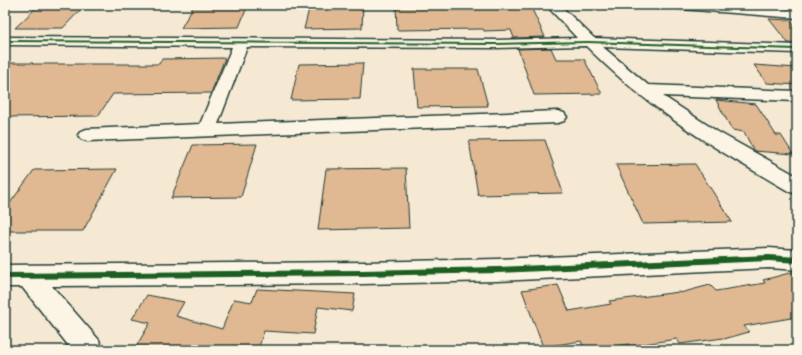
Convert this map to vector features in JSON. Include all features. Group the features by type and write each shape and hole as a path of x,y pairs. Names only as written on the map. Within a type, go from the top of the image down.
{"street":[{"path":"553,5 588,42 643,90 684,120 797,186"},
{"path":"681,5 797,14"},
{"path":"5,41 496,44 588,42 797,49"},
{"path":"207,130 241,43"},
{"path":"643,90 797,96"},
{"path":"87,135 558,117"},
{"path":"17,276 371,273 585,268 769,258 797,260"},
{"path":"17,276 89,350"}],"building":[{"path":"39,5 85,5 63,28 15,28"},
{"path":"194,5 248,5 239,27 181,28"},
{"path":"310,5 363,5 362,28 304,29"},
{"path":"396,5 530,5 545,37 514,38 511,30 397,30"},
{"path":"769,19 790,20 797,29 797,44 788,43"},
{"path":"551,48 556,59 584,59 602,94 534,95 518,49"},
{"path":"225,58 211,93 113,94 98,116 5,117 5,63 159,64 162,59"},
{"path":"363,63 360,99 291,100 299,64"},
{"path":"754,65 797,68 797,85 767,83"},
{"path":"414,69 478,69 488,106 417,107"},
{"path":"716,100 756,104 776,135 781,135 793,154 754,151 744,132 732,130"},
{"path":"545,140 563,193 478,195 469,141"},
{"path":"257,144 241,197 171,198 193,145"},
{"path":"695,164 732,222 643,224 616,165"},
{"path":"406,168 409,228 318,230 326,169"},
{"path":"117,169 83,231 5,231 5,210 34,170"},
{"path":"797,271 797,317 744,326 749,332 724,339 680,344 677,339 630,346 629,344 596,350 585,350 581,341 543,347 522,290 558,285 569,311 611,304 609,301 680,293 710,285 716,291 765,283 763,280"},
{"path":"257,289 355,294 352,311 318,307 313,334 264,331 258,350 227,350 212,348 211,350 134,350 150,323 132,319 147,295 184,302 176,316 222,329 234,299 252,302"}],"cycle path":[{"path":"5,41 496,44 588,42 797,49"},
{"path":"5,276 363,273 497,270 769,258 797,260"}]}
